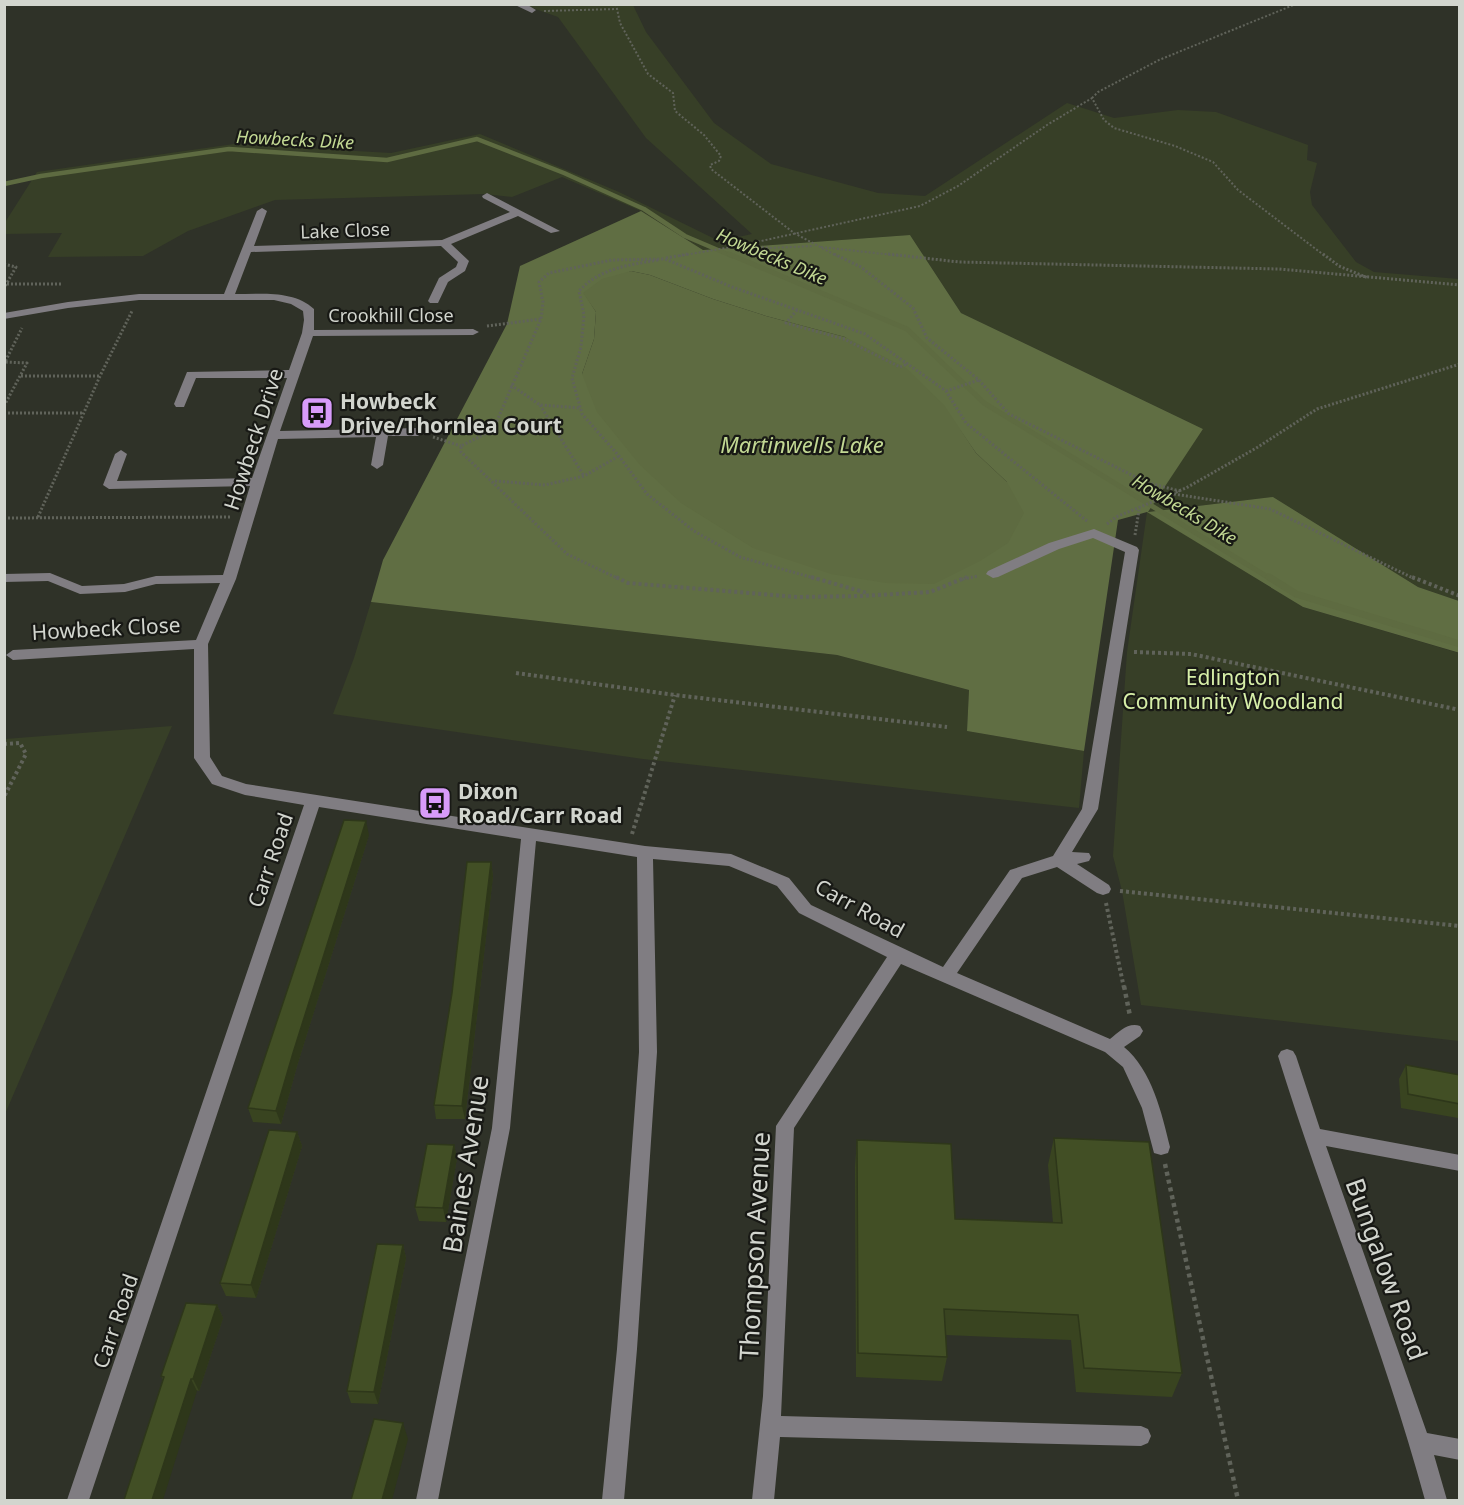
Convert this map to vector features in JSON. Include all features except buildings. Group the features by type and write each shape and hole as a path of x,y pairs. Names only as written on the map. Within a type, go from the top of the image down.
{"street":[{"path":"517,4 532,10"},
{"path":"487,196 555,231"},
{"path":"229,296 262,211"},
{"name":"Lake Close","path":"248,249 444,243 518,212"},
{"path":"434,301 443,280 461,269 464,261 444,243"},
{"name":"Howbeck Drive","path":"4,316 29,314 68,305 139,297 274,297 294,301 308,309 310,320 308,333 257,482 249,517 229,579 201,644 202,758 217,780 245,789 313,801"},
{"name":"Crookhill Close","path":"308,333 473,332"},
{"path":"180,404 191,374 294,374"},
{"path":"377,465 383,432"},
{"path":"274,435 418,432"},
{"path":"121,454 109,485 257,482"},
{"path":"993,574 1054,546 1098,531 1132,550 1090,809 1059,860"},
{"path":"4,578 50,577 80,590 125,588 156,580 229,579"},
{"name":"Howbeck Close","path":"13,655 201,644"},
{"name":"Carr Road","path":"78,1500 313,801 636,850 731,860 783,882 805,909 898,955 1111,1047"},
{"name":"Baines Avenue","path":"427,1500 501,1128 529,833"},
{"path":"613,1500 627,1349 648,1052 636,850"},
{"path":"947,975 1016,874 1059,860 1083,857"},
{"path":"1059,860 1103,889"},
{"name":"Thompson Avenue","path":"763,1500 773,1396 784,1126 898,955"},
{"path":"1134,1031 1111,1047 1129,1062 1151,1108 1161,1147"},
{"name":"Bungalow Road","path":"1287,1056 1311,1135 1420,1442 1436,1500"},
{"path":"1311,1135 1460,1163"},
{"path":"770,1426 1142,1437"},
{"path":"1420,1442 1460,1450"}],"path":[{"path":"868,594 864,590 740,556 694,531 647,494 619,456 582,414 572,378 581,347 584,315 579,291 586,281 615,268 743,245 920,206 947,194 1075,108 1078,103 1092,98 1098,92 1159,60 1296,4"},
{"path":"532,10 565,12 616,7 620,23 648,74 673,93 675,111 704,135 721,156 718,161 710,165 711,169 795,233 816,246 861,267 913,308 927,338 979,380 1009,414 1148,483 1180,491"},
{"path":"1092,98 1104,120 1114,128 1175,146 1213,162 1238,190 1292,231 1339,266 1368,278"},
{"path":"743,245 769,248 816,246 959,262 1278,269 1460,285"},
{"path":"418,432 461,447 493,430 541,319 543,302 539,282 549,273 612,260 665,259 865,334 946,391 966,423 1098,531 1116,517 1180,491 1258,447 1317,410 1460,364"},
{"path":"4,264 16,267 6,286 63,284"},
{"path":"38,518 100,376 139,297"},
{"path":"797,310 786,323 844,339 900,367 907,364"},
{"path":"4,406 27,363 4,362 7,352 29,314"},
{"path":"473,332 489,325 541,319"},
{"path":"21,376 100,376"},
{"path":"946,391 979,380"},
{"path":"511,385 540,405 584,476"},
{"path":"540,405 581,408"},
{"path":"4,413 84,413"},
{"path":"461,447 461,452 567,554 628,583 796,597 861,596 930,592 970,576 993,574"},
{"path":"493,481 545,485 584,476 619,456"},
{"path":"1174,494 1270,509 1428,585 1460,596"},
{"path":"1132,550 1140,509"},
{"path":"4,518 249,517"},
{"path":"1116,650 1191,654 1460,710"},
{"path":"516,673 675,695 947,727"},
{"path":"636,850 675,695"},
{"path":"4,744 20,743 26,754 4,796"},
{"path":"1134,1031 1103,889 1460,926"},
{"path":"1161,1147 1238,1500"}],"green space":[{"name":"Edlington Community Woodland","path":"524,5 633,5 646,32 714,123 771,164 878,193 925,196 1067,103 1114,118 1178,110 1216,112 1308,145 1307,160 1317,163 1310,192 1312,205 1356,262 1374,272 1459,279 1459,601 1418,587 1273,497 1148,512 1303,607 1459,653 1459,1041 1141,1005 1122,891 1113,856 1127,652 1147,512 1203,429 961,313 910,235 703,250 641,211 562,177 512,197 484,194 275,200 188,231 143,256 48,257 62,233 5,234 4,224 37,172 234,144 391,153 480,134 619,192 719,241 752,234 646,138 558,17"},
{"path":"371,602 837,655 969,690 967,731 1084,751 1079,808 643,759 333,714 354,658"},
{"path":"172,726 5,1114 5,739"}],"shaded area":[{"path":"641,211 703,250 910,235 961,313 1203,429 1148,512 1273,497 1418,587 1459,601 1460,653 1303,607 1147,512 1118,520 1084,751 967,731 969,690 837,655 371,602 383,560 507,324 520,266","holes":["631,271 650,275 766,316 845,337 960,430 976,453 1007,482 582,374 594,339 596,312 584,293"]}],"water":[{"name":"Martinwells Lake","path":"631,271 650,275 766,316 845,337 906,368 944,405 976,453 1007,482 1024,513 1008,543 980,561 934,584 886,583 831,574 753,548 681,503 640,465 597,412 582,374 594,339 596,312 583,293 602,279"}],"waterway":[{"name":"Howbecks Dike","path":"4,184 41,176 229,149 387,160 477,139 564,173 644,209 685,236 732,256"},
{"name":"Howbecks Dike","path":"729,254 907,329 984,403 1271,579"},
{"name":"Howbecks Dike","path":"1269,577 1296,594 1460,644"}],"place":[{"name":"Howbeck Drive/Thornlea Court","path":"317,413"},
{"name":"Dixon Road/Carr Road","path":"435,803"}]}
